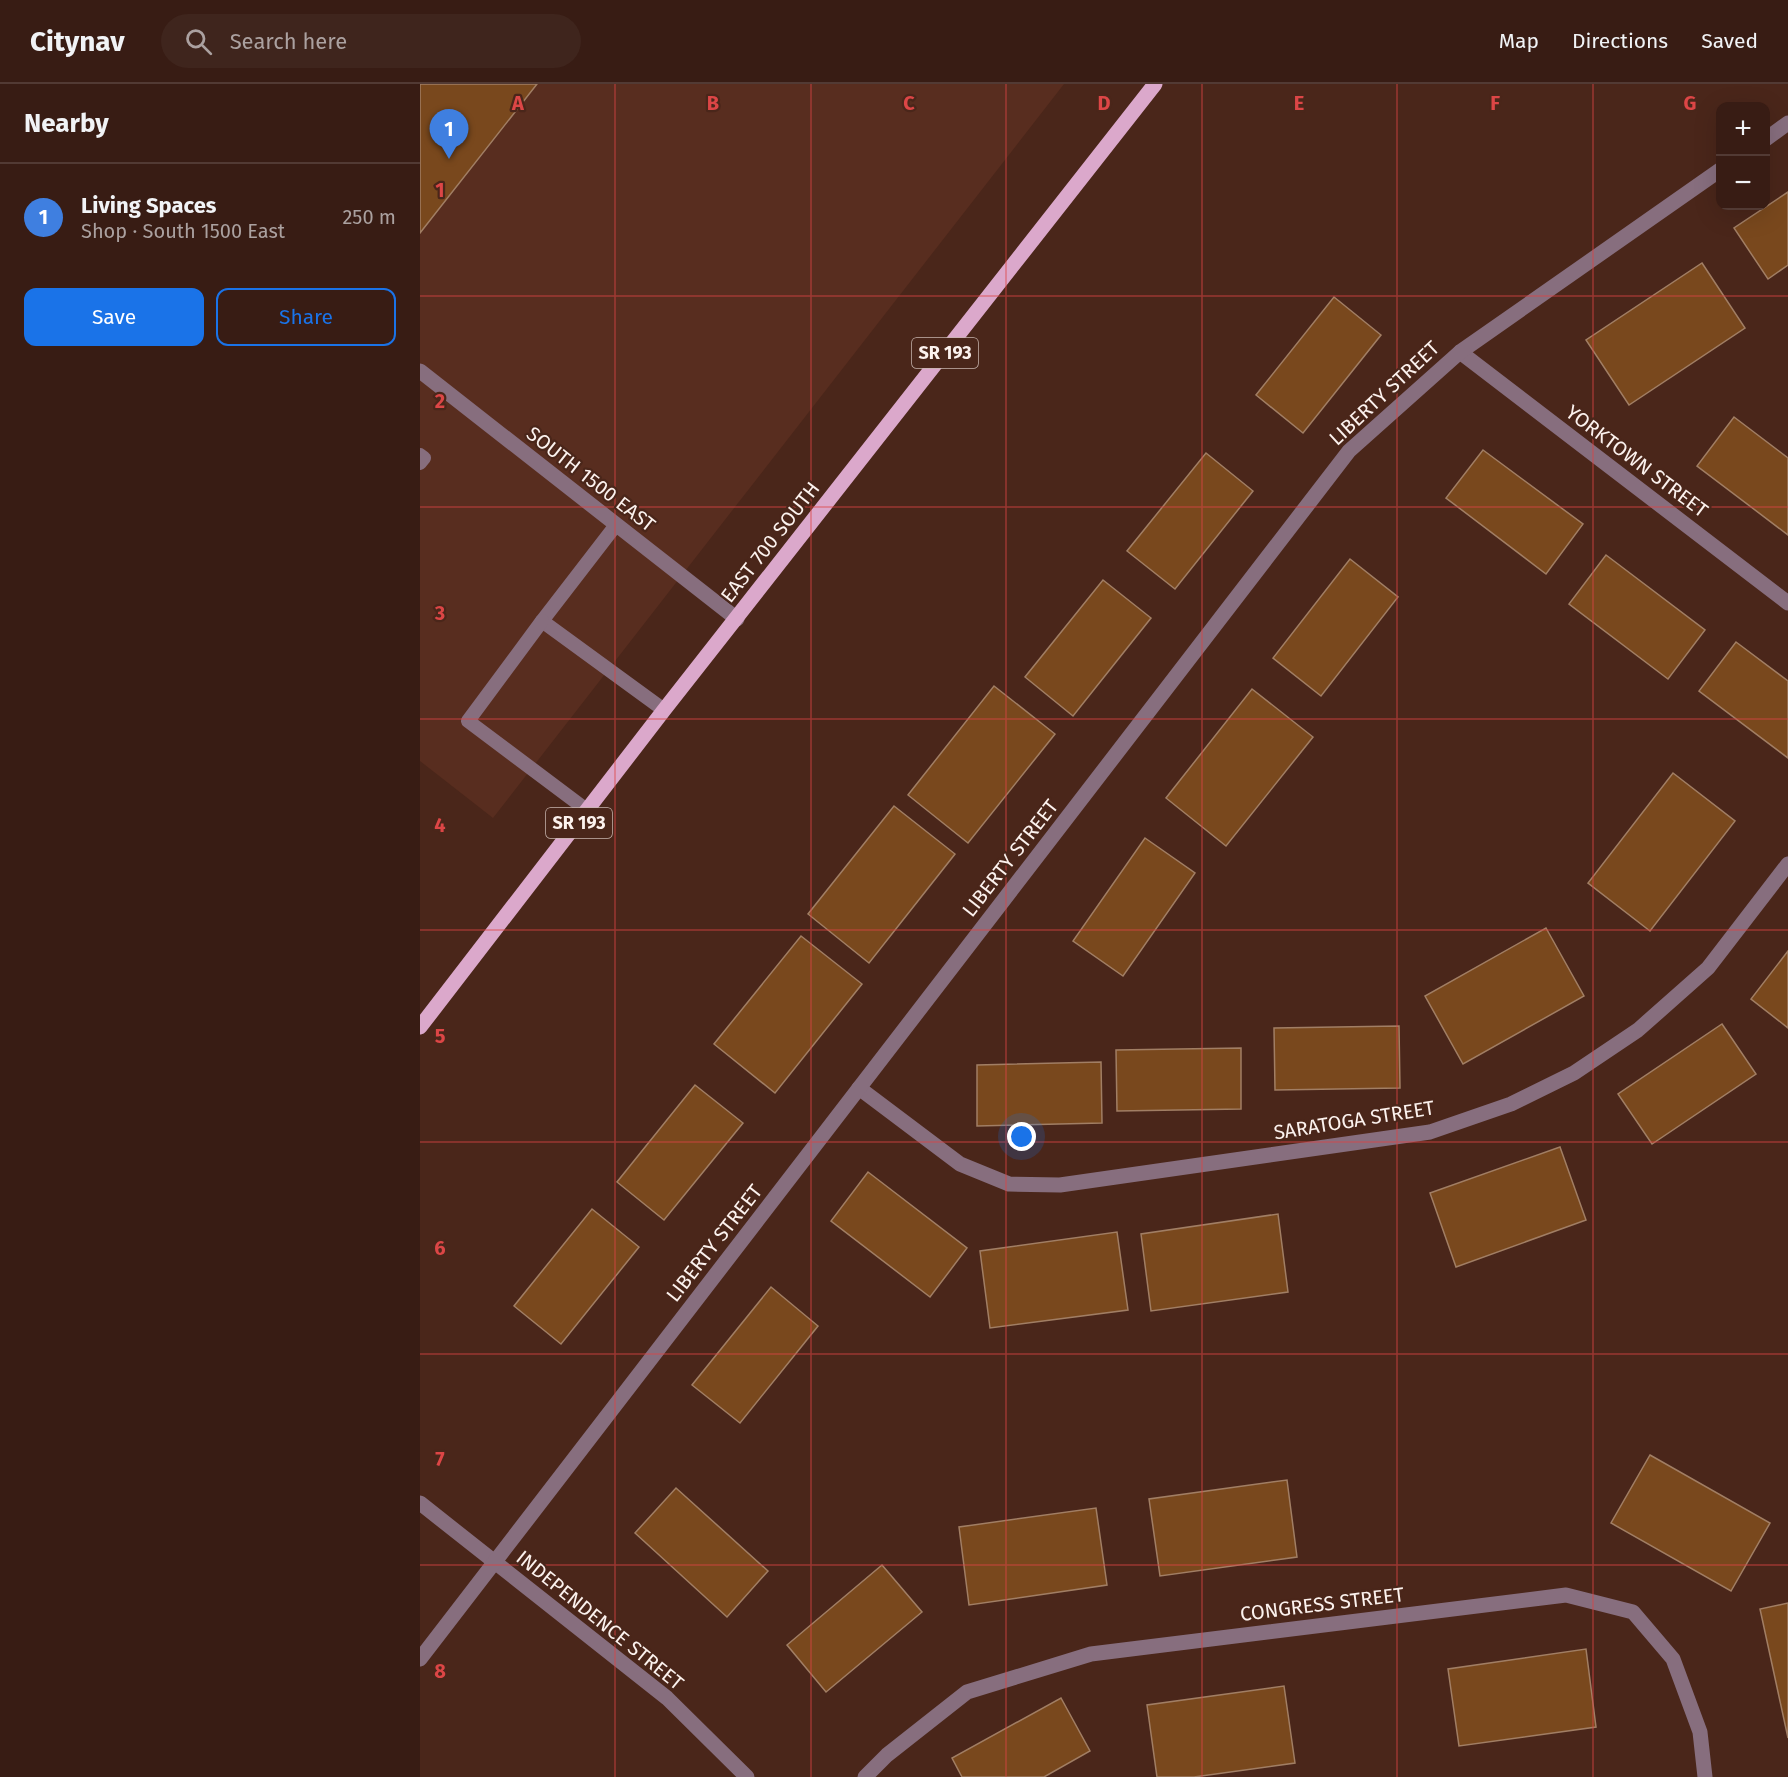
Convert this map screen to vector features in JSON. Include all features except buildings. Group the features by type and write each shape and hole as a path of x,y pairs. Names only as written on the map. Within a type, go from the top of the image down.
{"main road":[{"name":"EAST 700 SOUTH","path":"420,1027 664,710 1155,84"}],"street":[{"path":"1770,136 1788,123"},
{"name":"LIBERTY STREET","path":"420,1659 1349,451 1460,352 1716,173"},
{"name":"YORKTOWN STREET","path":"1460,352 1788,603"},
{"name":"SOUTH 1500 EAST","path":"420,371 737,619"},
{"name":"SARATOGA STREET","path":"859,1089 960,1164 1009,1184 1060,1185 1430,1132 1510,1104 1574,1073 1638,1030 1708,968 1788,864"},
{"name":"INDEPENDENCE STREET","path":"420,1503 667,1698 747,1777"},
{"name":"CONGRESS STREET","path":"865,1777 887,1755 967,1692 1091,1654 1566,1595 1633,1612 1673,1659 1700,1732 1705,1777"}],"lane":[{"path":"420,455 424,458 420,463"},
{"path":"588,811 468,721 615,525"},
{"path":"542,621 664,710"}],"shaded area":[{"path":"420,84 1064,84 493,818 420,761"}],"place":[{"name":"Living Spaces","path":"449,159"}]}
